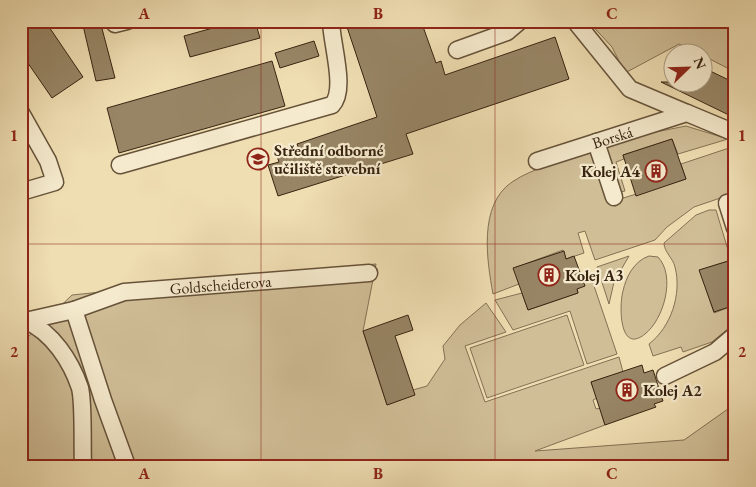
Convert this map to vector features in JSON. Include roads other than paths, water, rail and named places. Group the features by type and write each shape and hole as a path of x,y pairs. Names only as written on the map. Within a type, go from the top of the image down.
{"street":[{"path":"120,165 332,105 337,100 339,88 330,21"},
{"path":"457,50 507,32 520,21"},
{"path":"575,21 630,90 735,133"},
{"name":"Borská","path":"537,161 686,113"},
{"path":"21,114 48,161 55,182 21,192"},
{"path":"596,142 614,197"},
{"path":"735,201 727,203 735,228"},
{"name":"Goldscheiderova","path":"23,322 74,310 124,292 369,273"},
{"path":"74,310 102,400 127,466"},
{"name":"Goldscheiderova","path":"23,322 35,325 62,350 80,389 83,466"},
{"path":"665,376 715,352 735,335"}],"place":[{"name":"Střední odborné učiliště stavební","path":"258,159"},
{"name":"Kolej A4","path":"656,171"},
{"name":"Kolej A3","path":"549,275"},
{"name":"Kolej A2","path":"627,390"}]}
